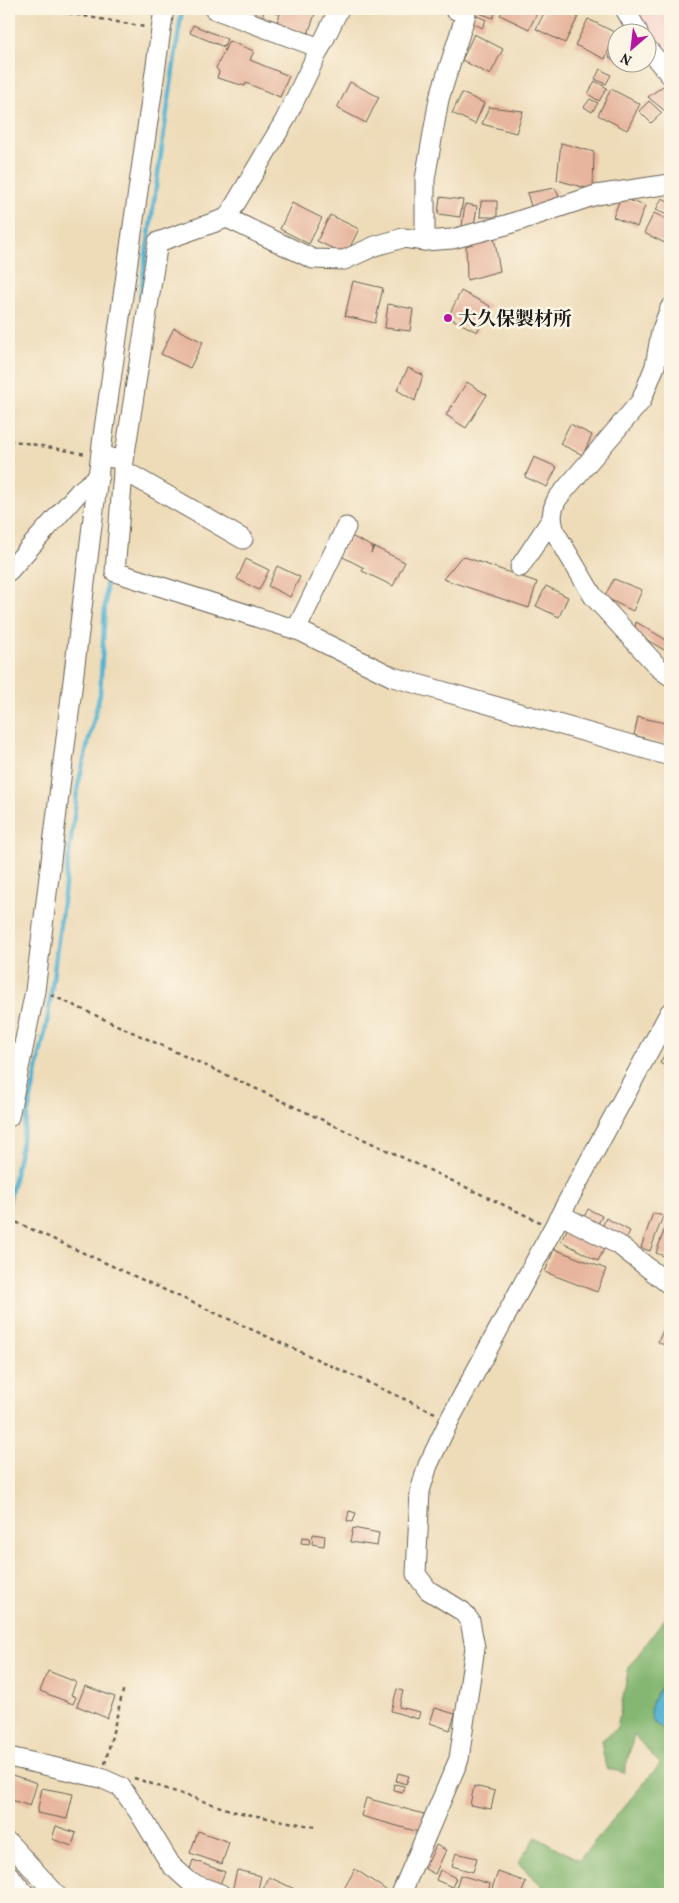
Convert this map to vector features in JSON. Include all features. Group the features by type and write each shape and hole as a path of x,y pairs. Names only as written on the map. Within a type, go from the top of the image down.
{"street":[{"path":"164,9 116,461 115,572 298,625 393,677 670,756"},
{"path":"214,9 320,48"},
{"path":"9,571 79,492 116,461 137,367 158,242 227,218 285,120 339,9"},
{"path":"425,242 426,178 439,100 466,14 454,9"},
{"path":"625,9 632,22"},
{"path":"656,59 670,75"},
{"path":"227,218 313,259 344,260 375,246 403,238 425,242 452,239 506,225 596,195 670,184"},
{"path":"670,308 661,332 655,366 641,401 557,499 552,508 551,520 555,532 593,596 659,668 670,676"},
{"path":"116,461 243,540"},
{"path":"9,1117 35,991 99,476"},
{"path":"520,567 551,520"},
{"path":"298,625 346,527"},
{"path":"401,1894 460,1758 475,1647 470,1621 462,1611 428,1590 416,1574 420,1491 428,1465 450,1419 670,1012"},
{"path":"557,1222 619,1245 670,1285"},
{"path":"9,1757 101,1778 121,1787 171,1865 191,1883 222,1894"},
{"path":"9,1843 56,1894"},
{"path":"9,1875 24,1894"}],"path":[{"path":"45,9 161,29"},
{"path":"9,440 116,461"},
{"path":"54,996 557,1222"},
{"path":"10,1219 450,1419"},
{"path":"104,1768 124,1687"},
{"path":"133,1778 236,1812 316,1827"}],"shaded area":[{"path":"634,9 670,9 670,61 656,43 656,22 640,22"}],"green space":[{"path":"670,1612 670,1894 540,1894 541,1885 518,1863 536,1837 579,1860 660,1764 634,1735 624,1773 606,1768 601,1741 617,1728 629,1667"}],"water":[{"path":"661,1687 670,1689 670,1732 653,1723 651,1713 655,1696"}],"building":[{"path":"241,9 265,9 262,18 241,11"},
{"path":"265,9 280,9 278,14"},
{"path":"282,9 301,9 315,14 308,34 277,22"},
{"path":"469,9 497,9 493,18"},
{"path":"503,9 539,9 529,29 500,15"},
{"path":"546,9 561,9 578,17 565,43 536,29"},
{"path":"654,9 670,9 670,19"},
{"path":"475,15 486,20 482,28 471,22"},
{"path":"588,19 606,28 605,59 575,45"},
{"path":"193,25 227,39 224,47 190,33"},
{"path":"474,34 503,49 490,75 462,60"},
{"path":"229,41 254,51 250,60 289,76 280,97 246,83 245,86 217,78 219,72 216,68"},
{"path":"600,69 611,75 606,84 595,79"},
{"path":"595,81 607,88 599,101 588,94"},
{"path":"350,82 379,97 366,123 337,108"},
{"path":"663,86 670,95 670,107 665,111 648,97"},
{"path":"611,89 640,104 627,130 598,115"},
{"path":"462,93 484,103 475,124 452,113"},
{"path":"590,99 598,103 592,112 584,107"},
{"path":"649,101 662,113 651,123 639,111"},
{"path":"489,107 523,111 516,133 482,124"},
{"path":"561,143 594,152 593,190 557,180"},
{"path":"555,188 562,203 533,213 527,193"},
{"path":"440,197 463,200 460,217 438,214"},
{"path":"621,197 645,206 637,227 613,217"},
{"path":"662,198 670,202 670,216 656,210"},
{"path":"481,201 497,201 497,217 480,217"},
{"path":"292,203 322,218 309,244 280,229"},
{"path":"465,204 477,206 474,227 462,226"},
{"path":"654,213 670,221 670,236 667,244 644,233"},
{"path":"330,215 359,229 346,255 317,241"},
{"path":"494,237 500,271 467,280 466,244"},
{"path":"353,281 383,288 375,323 345,316"},
{"path":"461,291 490,306 477,332 448,317"},
{"path":"388,304 413,309 410,331 385,328"},
{"path":"174,328 203,342 190,368 161,354"},
{"path":"408,368 423,375 415,401 397,390"},
{"path":"467,382 487,395 466,428 446,415"},
{"path":"570,424 592,435 583,455 560,444"},
{"path":"534,457 557,467 547,487 525,477"},
{"path":"351,536 373,547 371,553 374,547 405,562 393,586 362,571 364,568 341,556"},
{"path":"462,556 537,582 529,608 443,579"},
{"path":"246,559 269,570 259,590 237,579"},
{"path":"277,566 300,577 290,597 268,586"},
{"path":"614,579 642,590 633,611 604,597"},
{"path":"546,586 568,597 559,617 536,606"},
{"path":"636,622 668,641 664,650 634,632"},
{"path":"638,717 670,724 663,744 634,735"},
{"path":"667,1050 670,1052 670,1069 660,1063"},
{"path":"588,1209 602,1216 597,1226 583,1219"},
{"path":"653,1213 663,1216 650,1251 641,1248"},
{"path":"669,1217 670,1247 667,1257 656,1253"},
{"path":"606,1218 630,1231 625,1241 601,1229"},
{"path":"570,1224 607,1243 598,1261 561,1241"},
{"path":"554,1249 606,1269 597,1292 545,1272"},
{"path":"667,1321 670,1323 670,1348 658,1342"},
{"path":"349,1511 356,1513 353,1522 347,1521"},
{"path":"353,1528 379,1533 377,1546 350,1542"},
{"path":"313,1534 325,1536 324,1546 312,1544"},
{"path":"302,1537 310,1538 309,1544 301,1543"},
{"path":"48,1671 76,1682 71,1695 76,1697 73,1704 40,1691"},
{"path":"85,1686 115,1697 107,1718 77,1706"},
{"path":"397,1689 403,1691 399,1707 420,1712 418,1719 391,1711"},
{"path":"435,1708 455,1714 450,1730 430,1723"},
{"path":"398,1773 409,1776 406,1784 396,1781"},
{"path":"9,1774 37,1783 30,1806 9,1799"},
{"path":"394,1784 404,1786 403,1792 393,1790"},
{"path":"474,1786 495,1791 491,1809 470,1805"},
{"path":"42,1788 73,1794 67,1819 37,1813"},
{"path":"366,1798 424,1814 419,1832 361,1816"},
{"path":"56,1826 76,1833 72,1846 52,1839"},
{"path":"198,1831 229,1842 222,1864 190,1853"},
{"path":"436,1845 446,1850 435,1874 425,1869"},
{"path":"456,1853 477,1858 473,1872 452,1866"},
{"path":"193,1860 225,1872 220,1884 189,1872"},
{"path":"355,1869 389,1892 388,1894 341,1894"},
{"path":"237,1870 261,1876 257,1894 232,1891"},
{"path":"440,1870 456,1878 452,1887 436,1880"},
{"path":"498,1872 526,1882 521,1894 490,1894"},
{"path":"460,1875 490,1884 487,1894 472,1894 456,1889"},
{"path":"269,1877 301,1892 300,1894 261,1893"}],"waterway":[{"path":"140,297 182,9"},
{"path":"9,1203 48,1017 78,785 100,694 107,571"}],"place":[{"name":"大久保製材所","path":"448,318"}]}
